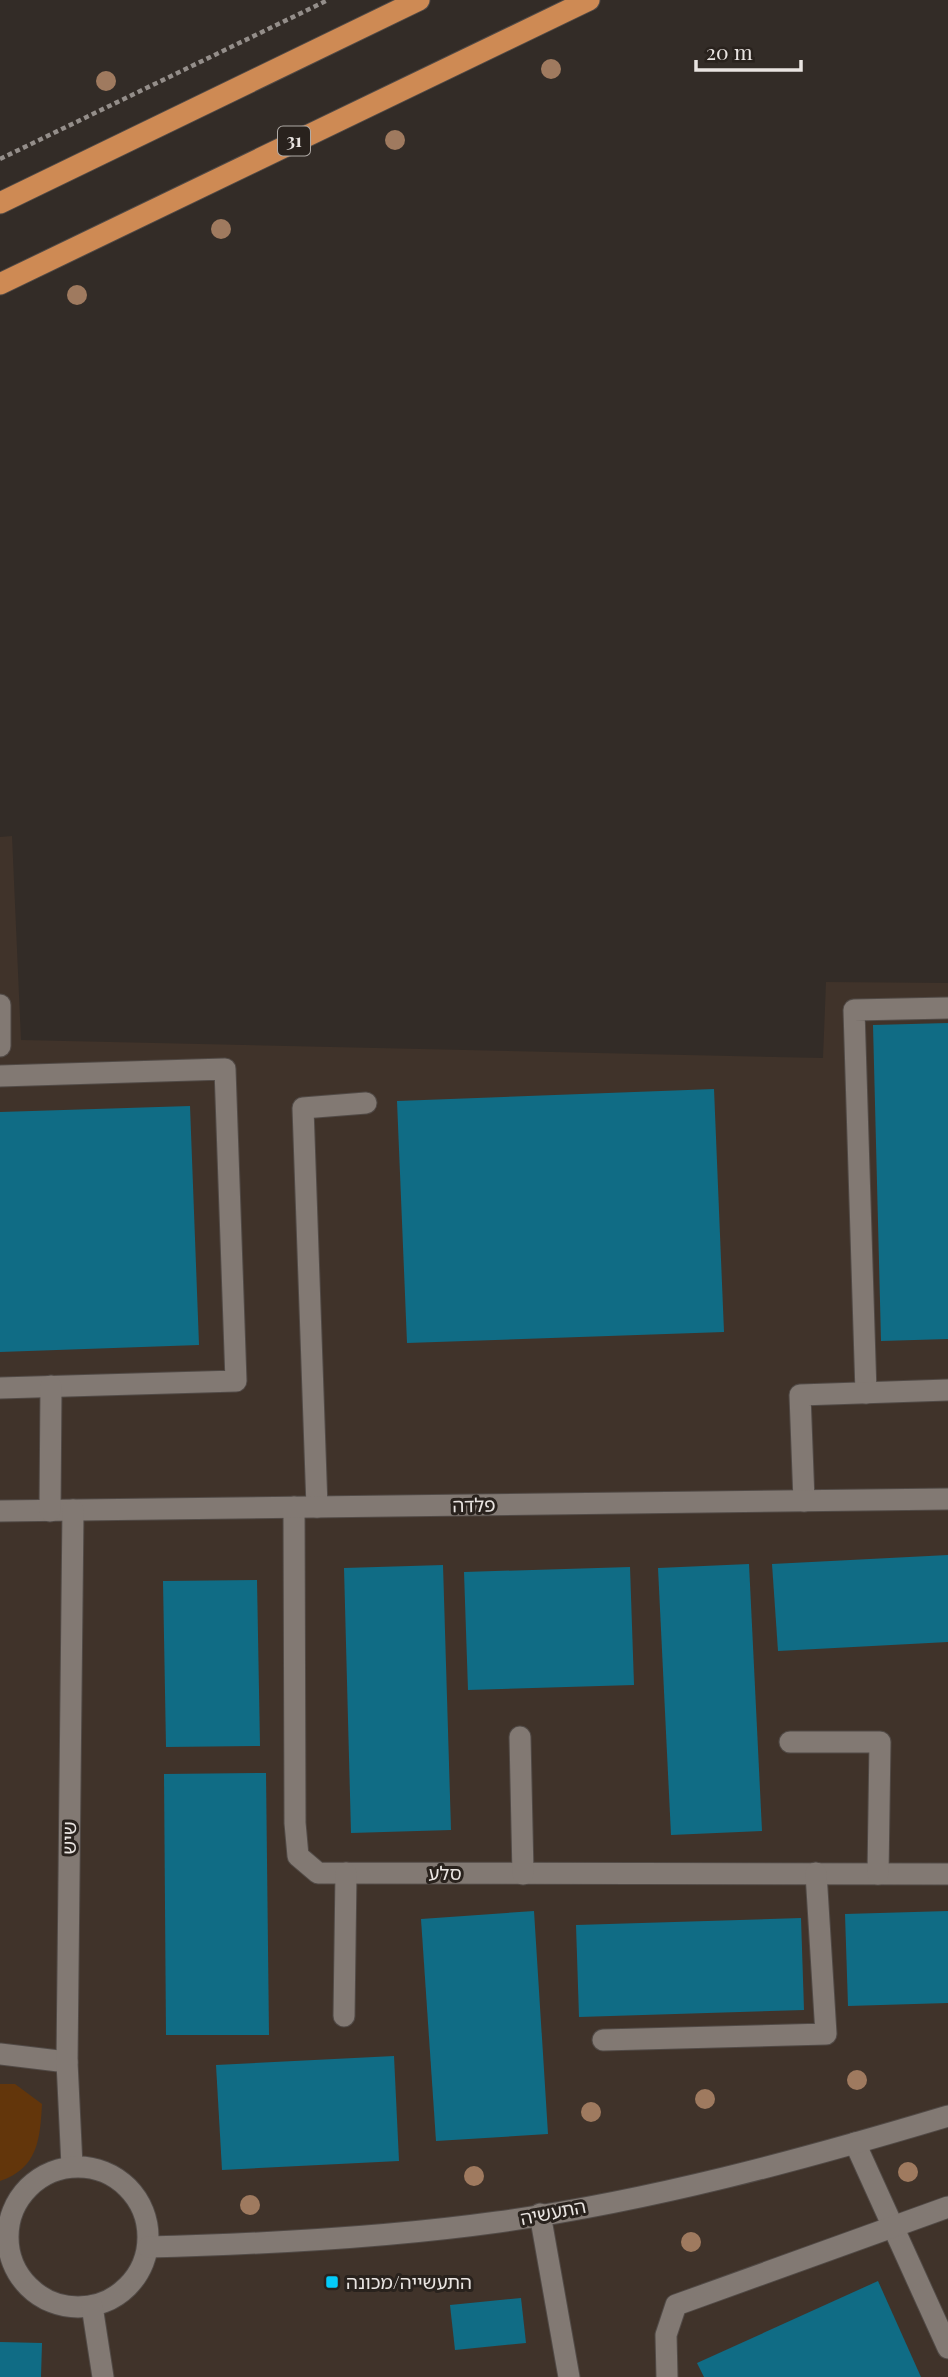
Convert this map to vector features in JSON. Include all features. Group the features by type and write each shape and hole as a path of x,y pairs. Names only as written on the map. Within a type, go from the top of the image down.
{"highway":[{"path":"0,203 419,0"},
{"name":"31","path":"0,284 589,0"}],"street":[{"path":"0,1005 0,1046"},
{"path":"866,1393 855,1010 948,1008"},
{"path":"0,1076 225,1069 236,1381 0,1388"},
{"path":"317,1507 303,1108 366,1103"},
{"path":"50,1511 51,1386"},
{"path":"804,1501 800,1395 948,1390"},
{"name":"פלדה","path":"0,1511 948,1499"},
{"name":"סלע","path":"294,1507 295,1823 298,1856 318,1873 948,1874"},
{"name":"שיש","path":"72,2166 67,2062 73,1510"},
{"path":"520,1737 523,1874"},
{"path":"790,1742 880,1742 878,1874"},
{"path":"344,2016 346,1873"},
{"path":"603,2040 826,2034 816,1873"},
{"path":"0,2054 67,2062"},
{"name":"התעשיה","path":"148,2247 366,2235 499,2222 684,2187 948,2116"},
{"path":"855,2143 948,2348"},
{"path":"72,2166 90,2167 107,2173 136,2195 149,2229 148,2247 135,2280 108,2301 92,2306 59,2305 44,2298 25,2282 6,2260 8,2236 5,2223 13,2209 31,2184 43,2176 72,2166"},
{"path":"667,2377 666,2335 676,2305 948,2207"},
{"path":"540,2214 569,2377"},
{"path":"92,2306 103,2377"}],"path":[{"path":"0,159 328,0"}],"shaded area":[{"path":"12,836 21,1040 823,1058 826,982 948,983 948,2377 0,2377 0,837"},
{"path":"0,2084 15,2084 42,2104 40,2129 34,2151 22,2168 0,2181"}],"building":[{"path":"948,1023 948,1339 881,1341 873,1025"},
{"path":"714,1089 724,1332 407,1343 397,1101"},
{"path":"190,1106 199,1345 0,1352 0,1112"},
{"path":"948,1555 948,1642 778,1651 772,1564"},
{"path":"749,1564 762,1831 671,1835 658,1568"},
{"path":"443,1565 451,1830 351,1833 344,1568"},
{"path":"630,1567 634,1685 468,1690 464,1572"},
{"path":"257,1580 260,1746 166,1747 163,1581"},
{"path":"266,1773 269,2035 166,2035 164,1774"},
{"path":"534,1911 548,2134 436,2141 421,1919"},
{"path":"948,1911 948,2003 848,2006 845,1914"},
{"path":"801,1918 804,2010 579,2017 576,1925"},
{"path":"394,2056 399,2161 222,2170 216,2065"},
{"path":"878,2281 921,2377 704,2377 697,2363"},
{"path":"521,2298 526,2343 455,2350 450,2305"},
{"path":"0,2342 42,2343 41,2377 0,2377"}],"place":[{"name":"התעשייה/מכונה","path":"332,2282"}]}
